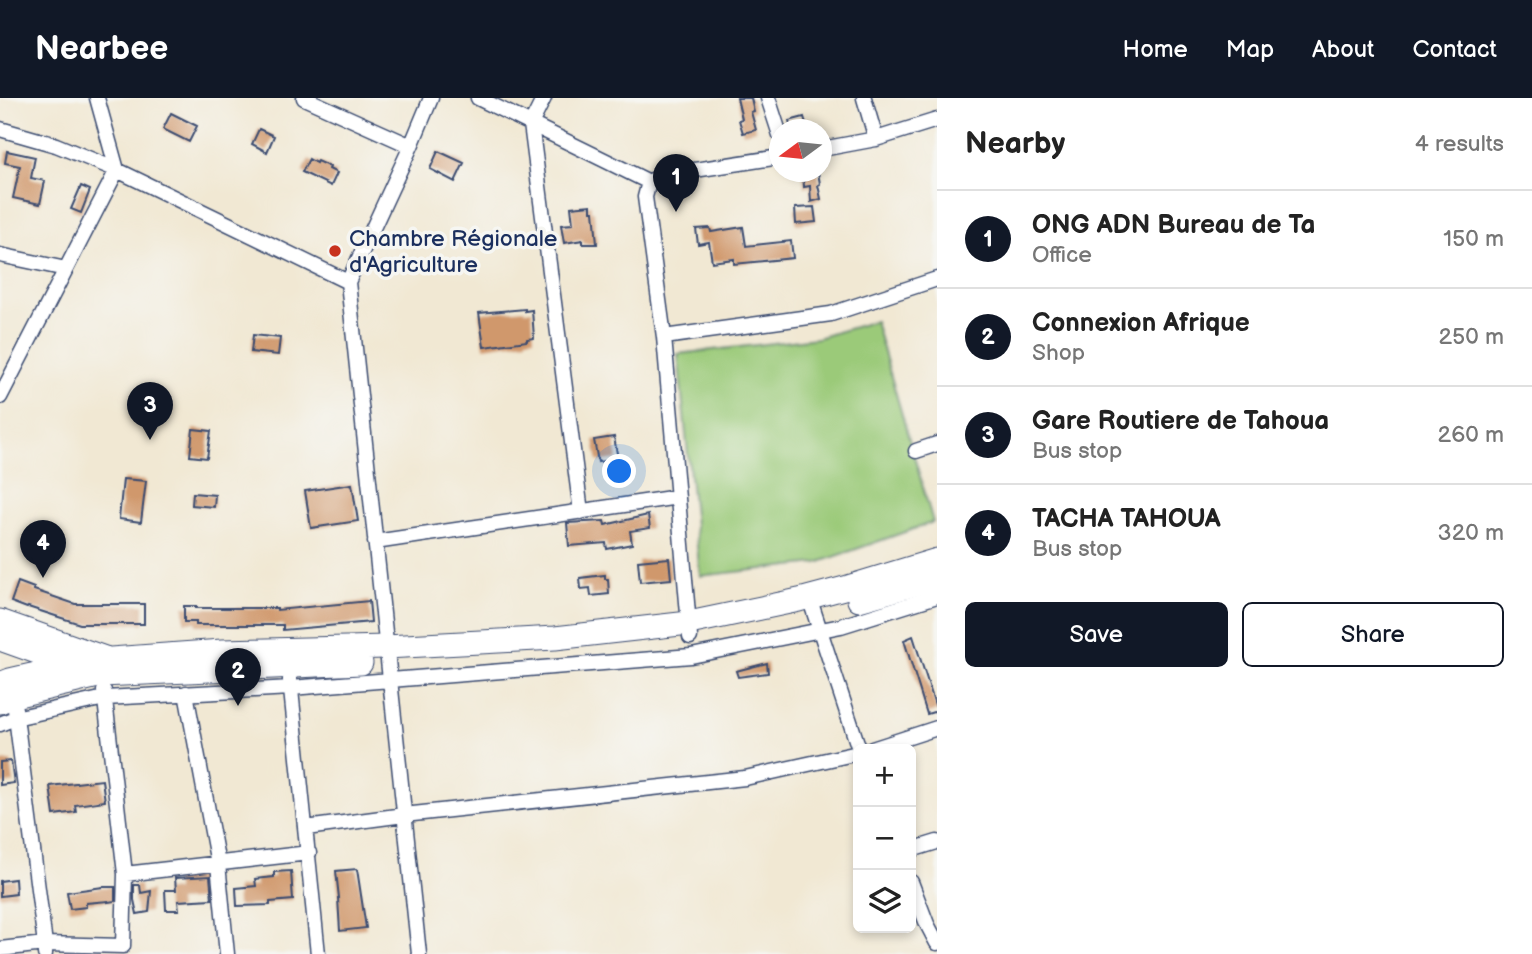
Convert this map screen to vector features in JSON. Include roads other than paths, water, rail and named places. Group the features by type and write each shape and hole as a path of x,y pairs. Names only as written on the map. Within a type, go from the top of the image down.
{"main road":[{"path":"8,696 105,677 556,653 690,630 814,613 906,579 937,560"},
{"path":"906,579 937,578"},
{"path":"0,621 105,677"},
{"path":"0,639 105,677"},
{"path":"8,696 73,665"}],"street":[{"path":"0,397 117,170 97,98"},
{"path":"304,98 411,146"},
{"path":"419,954 348,282 431,98"},
{"path":"478,98 649,182"},
{"path":"544,98 531,124 581,512"},
{"path":"768,98 774,119"},
{"path":"864,98 876,139"},
{"path":"832,147 876,139 937,120"},
{"path":"0,129 56,145 117,170 348,282"},
{"path":"690,630 664,337 645,197 649,182 662,175 769,159"},
{"path":"0,255 66,269"},
{"path":"664,337 831,314 937,279"},
{"path":"916,451 937,444"},
{"path":"375,542 678,497"},
{"path":"388,663 691,656 814,613 841,626 937,596"},
{"path":"814,613 857,744"},
{"path":"0,949 123,946 125,874 105,677 186,693 290,668 318,954"},
{"path":"186,693 218,863 228,954"},
{"path":"0,724 8,696"},
{"path":"8,696 45,949"},
{"path":"887,744 937,728"},
{"path":"306,828 745,778 853,752"},
{"path":"916,848 937,842"},
{"path":"125,874 309,853"},
{"path":"916,895 937,943"}],"place":[{"name":"ONG ADN Bureau de Ta","path":"676,212"},
{"name":"Chambre Régionale d'Agriculture","path":"335,251"},
{"name":"Gare Routiere de Tahoua","path":"150,440"},
{"name":"TACHA TAHOUA","path":"43,578"},
{"name":"Connexion Afrique","path":"238,706"}]}
